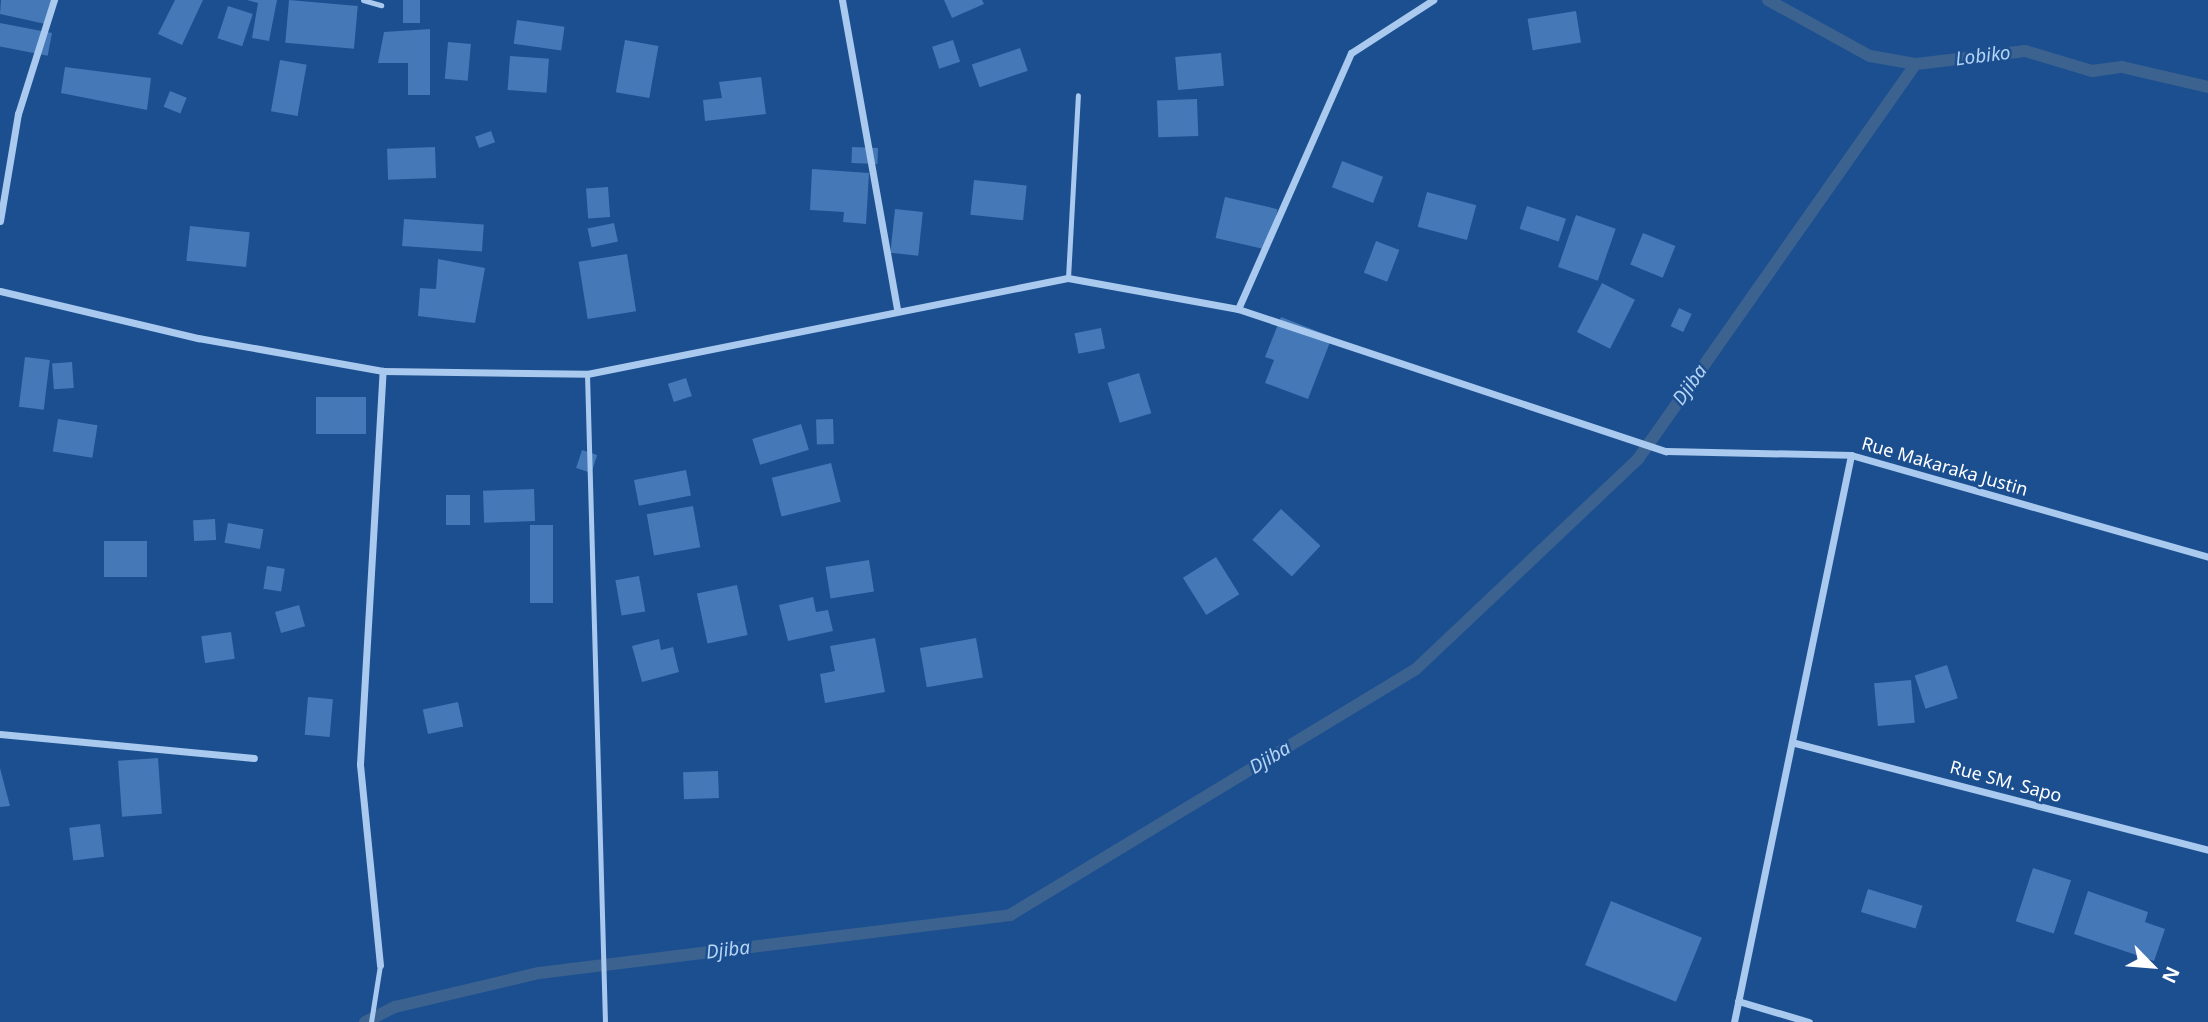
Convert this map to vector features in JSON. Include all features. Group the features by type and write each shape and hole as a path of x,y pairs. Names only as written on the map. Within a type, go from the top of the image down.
{"street":[{"path":"0,220 18,114 54,0"},
{"path":"842,0 897,309"},
{"path":"1238,309 1351,53 1433,0"},
{"path":"0,291 383,372 587,374 897,309 1068,278"},
{"name":"Rue Makaraka Justin","path":"1068,278 1238,309 1666,451 1851,455 2208,557"},
{"path":"380,965 360,764 383,372"},
{"path":"1734,1022 1796,743 1851,455"},
{"path":"0,734 254,758"},
{"name":"Rue SM. Sapo","path":"1796,743 2208,850"},
{"path":"1738,1001 1809,1022"}],"lane":[{"path":"363,0 381,5"},
{"path":"1068,278 1078,94"},
{"path":"587,374 605,1022"},
{"path":"371,1022 380,965"}],"building":[{"path":"1,0 56,0 50,25 0,14"},
{"path":"175,0 203,0 182,45 158,34"},
{"path":"247,0 277,0 269,41 252,38 258,3"},
{"path":"289,0 358,6 354,49 285,43"},
{"path":"403,0 420,0 420,23 403,23"},
{"path":"944,0 982,0 984,4 952,18"},
{"path":"228,6 253,14 242,46 217,38"},
{"path":"1576,11 1581,43 1533,50 1528,19"},
{"path":"517,20 565,27 561,50 514,44"},
{"path":"0,23 52,33 48,56 0,46"},
{"path":"430,29 430,95 408,95 408,63 378,63 384,32"},
{"path":"625,40 658,46 649,98 616,92"},
{"path":"953,40 960,62 939,69 932,47"},
{"path":"448,42 471,44 468,81 445,79"},
{"path":"1020,48 1028,71 980,87 972,65"},
{"path":"1221,53 1224,86 1178,90 1175,57"},
{"path":"510,56 549,59 547,93 508,90"},
{"path":"280,60 307,65 298,116 271,111"},
{"path":"65,67 151,78 147,110 61,93"},
{"path":"761,77 766,114 705,121 703,100 722,98 719,82"},
{"path":"170,91 187,98 180,114 164,107"},
{"path":"1197,99 1198,136 1158,137 1157,100"},
{"path":"491,131 495,142 479,148 475,137"},
{"path":"435,147 436,178 388,180 387,149"},
{"path":"852,147 878,148 877,164 851,163"},
{"path":"1342,161 1383,177 1373,203 1332,187"},
{"path":"812,169 869,173 866,224 843,222 844,212 810,210"},
{"path":"974,180 1027,186 1023,220 970,215"},
{"path":"608,187 610,217 588,218 586,189"},
{"path":"1427,192 1476,205 1467,240 1418,227"},
{"path":"1225,197 1278,209 1268,250 1216,238"},
{"path":"1527,206 1566,219 1559,241 1520,229"},
{"path":"895,209 923,212 918,256 890,253"},
{"path":"1576,215 1616,229 1598,281 1558,267"},
{"path":"404,219 484,225 482,252 402,246"},
{"path":"614,223 618,242 592,247 588,229"},
{"path":"190,226 250,232 246,267 186,261"},
{"path":"1643,233 1675,246 1663,278 1630,265"},
{"path":"1376,241 1399,250 1387,282 1364,273"},
{"path":"627,254 636,311 588,319 579,262"},
{"path":"438,259 485,268 475,323 418,316 420,288 436,289"},
{"path":"1602,283 1635,300 1610,349 1577,332"},
{"path":"1679,308 1692,314 1683,332 1671,326"},
{"path":"1281,317 1332,337 1308,399 1265,383 1274,360 1265,357"},
{"path":"1101,328 1105,349 1079,354 1074,333"},
{"path":"25,357 50,360 44,410 19,407"},
{"path":"72,362 74,388 54,389 52,363"},
{"path":"1139,373 1151,413 1120,423 1107,383"},
{"path":"686,378 692,396 674,402 668,384"},
{"path":"316,397 366,397 366,434 316,434"},
{"path":"58,419 98,425 92,458 53,452"},
{"path":"833,419 834,444 817,445 816,420"},
{"path":"801,424 809,450 760,465 752,439"},
{"path":"582,450 597,455 591,473 576,468"},
{"path":"831,463 841,502 781,517 772,478"},
{"path":"686,470 691,496 639,506 634,480"},
{"path":"534,489 535,521 484,523 483,491"},
{"path":"446,495 470,495 470,525 446,525"},
{"path":"693,506 700,547 654,556 647,514"},
{"path":"1281,509 1320,546 1292,577 1252,540"},
{"path":"215,519 216,540 194,541 193,520"},
{"path":"228,523 263,529 260,549 225,543"},
{"path":"530,525 553,525 553,603 530,603"},
{"path":"104,541 147,541 147,577 104,577"},
{"path":"1216,557 1239,594 1206,615 1183,578"},
{"path":"869,560 874,592 831,598 826,567"},
{"path":"267,566 285,569 281,592 263,589"},
{"path":"639,576 645,611 622,616 615,580"},
{"path":"737,585 748,635 707,643 697,594"},
{"path":"813,597 816,612 828,610 833,631 788,641 779,605"},
{"path":"299,605 305,626 281,633 275,612"},
{"path":"231,632 235,659 205,663 201,636"},
{"path":"875,638 885,692 825,703 820,674 835,671 830,646"},
{"path":"976,638 983,677 927,687 920,648"},
{"path":"659,639 661,650 673,647 679,672 642,682 632,646"},
{"path":"1947,665 1958,698 1925,709 1915,676"},
{"path":"1911,680 1915,723 1878,726 1874,683"},
{"path":"308,697 333,699 330,737 305,735"},
{"path":"458,702 463,726 428,734 423,709"},
{"path":"158,758 162,814 122,817 118,761"},
{"path":"0,768 10,806 0,807"},
{"path":"718,771 719,798 684,799 683,772"},
{"path":"100,824 104,857 73,861 69,828"},
{"path":"2033,868 2071,880 2054,934 2016,921"},
{"path":"1868,889 1923,906 1915,929 1861,912"},
{"path":"2088,891 2148,912 2145,922 2165,929 2154,961 2074,934"},
{"path":"1611,901 1702,938 1676,1002 1585,965"}],"waterway":[{"name":"Lobiko","path":"1768,0 1870,56 1916,64 2025,51 2092,71 2122,67 2208,87"},
{"name":"Djiba","path":"365,1022 395,1007 539,973 1010,915 1416,669 1638,459 1916,64"}]}
